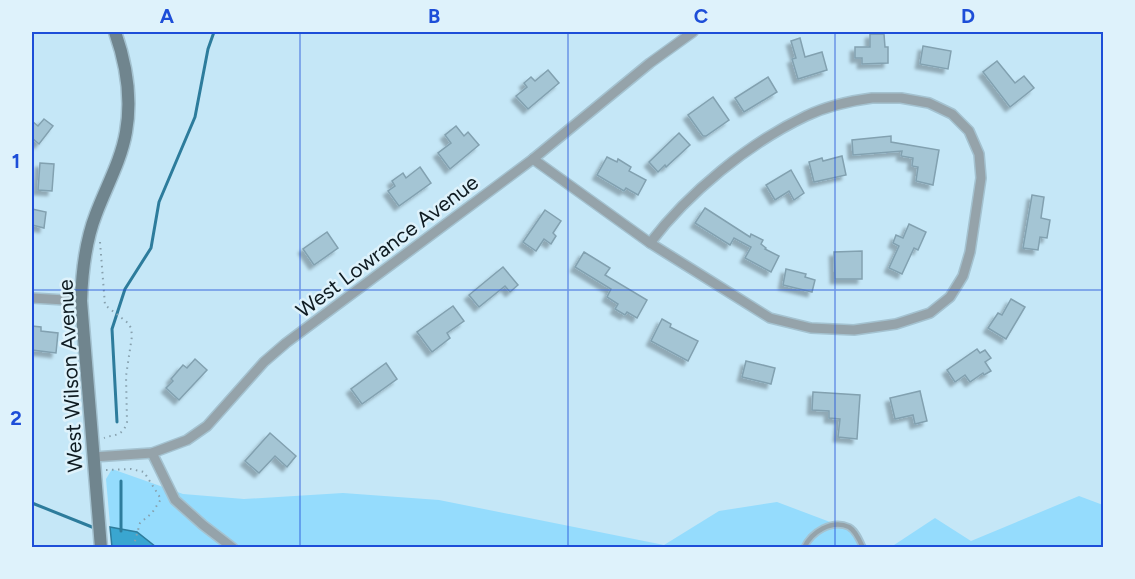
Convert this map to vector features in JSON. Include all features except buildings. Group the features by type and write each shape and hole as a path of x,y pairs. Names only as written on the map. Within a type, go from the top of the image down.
{"street":[{"name":"West Wilson Avenue","path":"101,548 81,301 82,271 94,218 121,154 126,131 127,79 115,32"},
{"name":"West Lowrance Avenue","path":"94,457 152,453 187,440 207,426 264,362 286,344 532,159 650,63 693,32"},
{"path":"532,159 650,243 770,318 811,328 854,330 896,324 930,313 950,297 963,276 970,252 981,178 979,154 969,131 951,114 929,103 901,98 843,102 807,115 763,140 706,182 675,212 650,243"},
{"path":"32,298 81,301"},
{"path":"152,453 175,500 233,548"}],"lane":[{"path":"804,548 808,540 818,531 836,525 849,527 855,532 863,548"}],"path":[{"path":"104,440 104,437 122,434 127,422 126,376 132,336 131,328 109,309"},
{"path":"106,468 106,472 131,469 144,472 161,499 152,513 140,523 133,548"}],"shaded area":[{"path":"112,469 183,494 244,499 343,493 439,500 664,545 719,511 777,502 855,532 859,539 869,547 112,547 106,479"},
{"path":"1079,496 1103,505 1103,547 891,547 935,518 971,541"},
{"path":"110,527 137,532 156,547 112,547"}],"waterway":[{"path":"117,422 112,329 125,289 151,248 159,202 195,117 208,49 214,32"},
{"path":"121,481 121,531"},
{"path":"32,503 97,529"}]}
